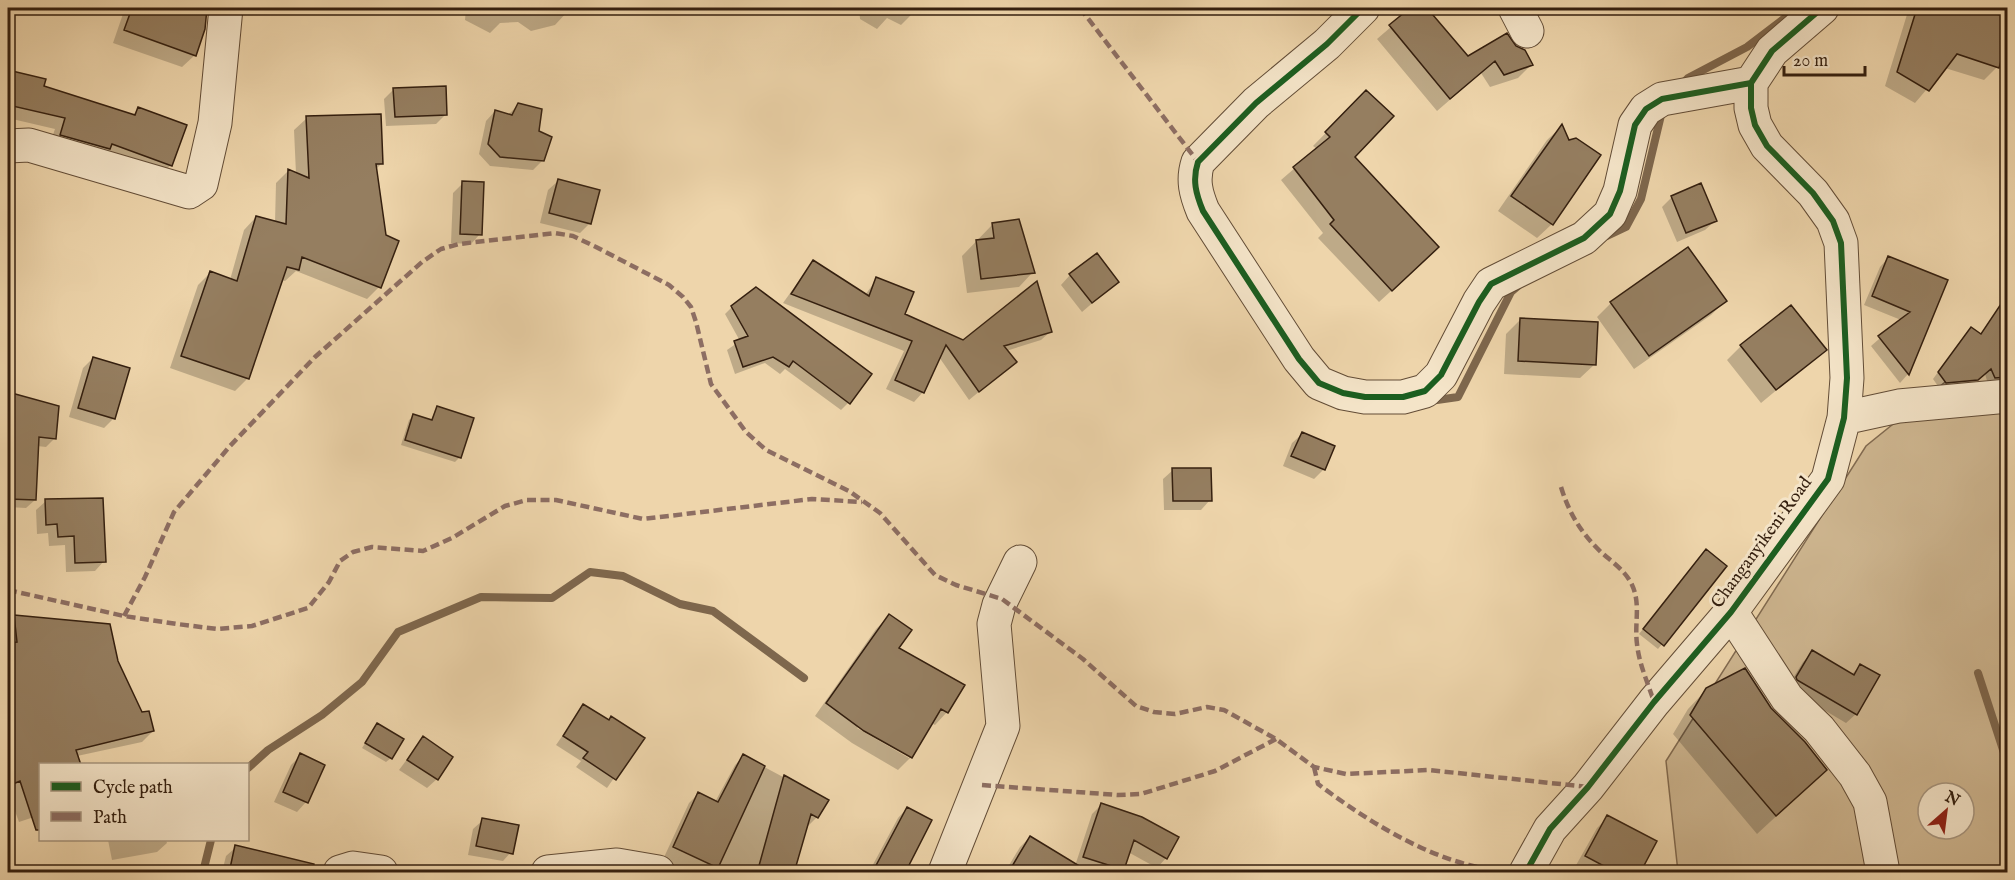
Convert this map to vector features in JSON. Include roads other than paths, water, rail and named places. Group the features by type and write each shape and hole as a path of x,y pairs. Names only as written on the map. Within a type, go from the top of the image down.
{"street":[{"path":"8,146 28,144 189,192 201,184 215,123 226,8"},
{"path":"1363,8 1327,44 1256,103 1198,162 1194,173 1196,192 1203,211 1299,358 1319,383 1343,393 1365,397 1403,397 1425,391 1441,375 1479,302 1491,284 1584,238 1610,214 1620,191 1635,126 1646,109 1662,99 1751,82 1772,51 1822,8"},
{"name":"Changanyikeni Road","path":"1526,873 1550,830 1731,612 1828,479 1844,418 1846,368 1841,243 1833,221 1813,193 1767,146 1755,125 1751,108 1751,82"},
{"path":"1844,418 1899,406 2007,396"},
{"path":"945,873 1003,726 994,624 999,605 1020,562"},
{"path":"1731,612 1787,698 1818,729 1855,775 1869,802 1883,873"},
{"path":"548,873 617,865 658,873"},
{"path":"340,873 353,868 381,873"}],"waterway":[{"path":"1682,84 1688,78 1747,47 1794,11"},
{"path":"1607,236 1626,227 1641,199 1662,111"},
{"path":"1430,401 1458,397 1511,292 1518,286"},
{"path":"249,767 268,750 322,715 362,682 398,632 481,597 552,598 590,572 623,576 680,604 713,611 804,678"},
{"path":"1978,673 2008,765"},
{"path":"203,872 211,841"}]}
